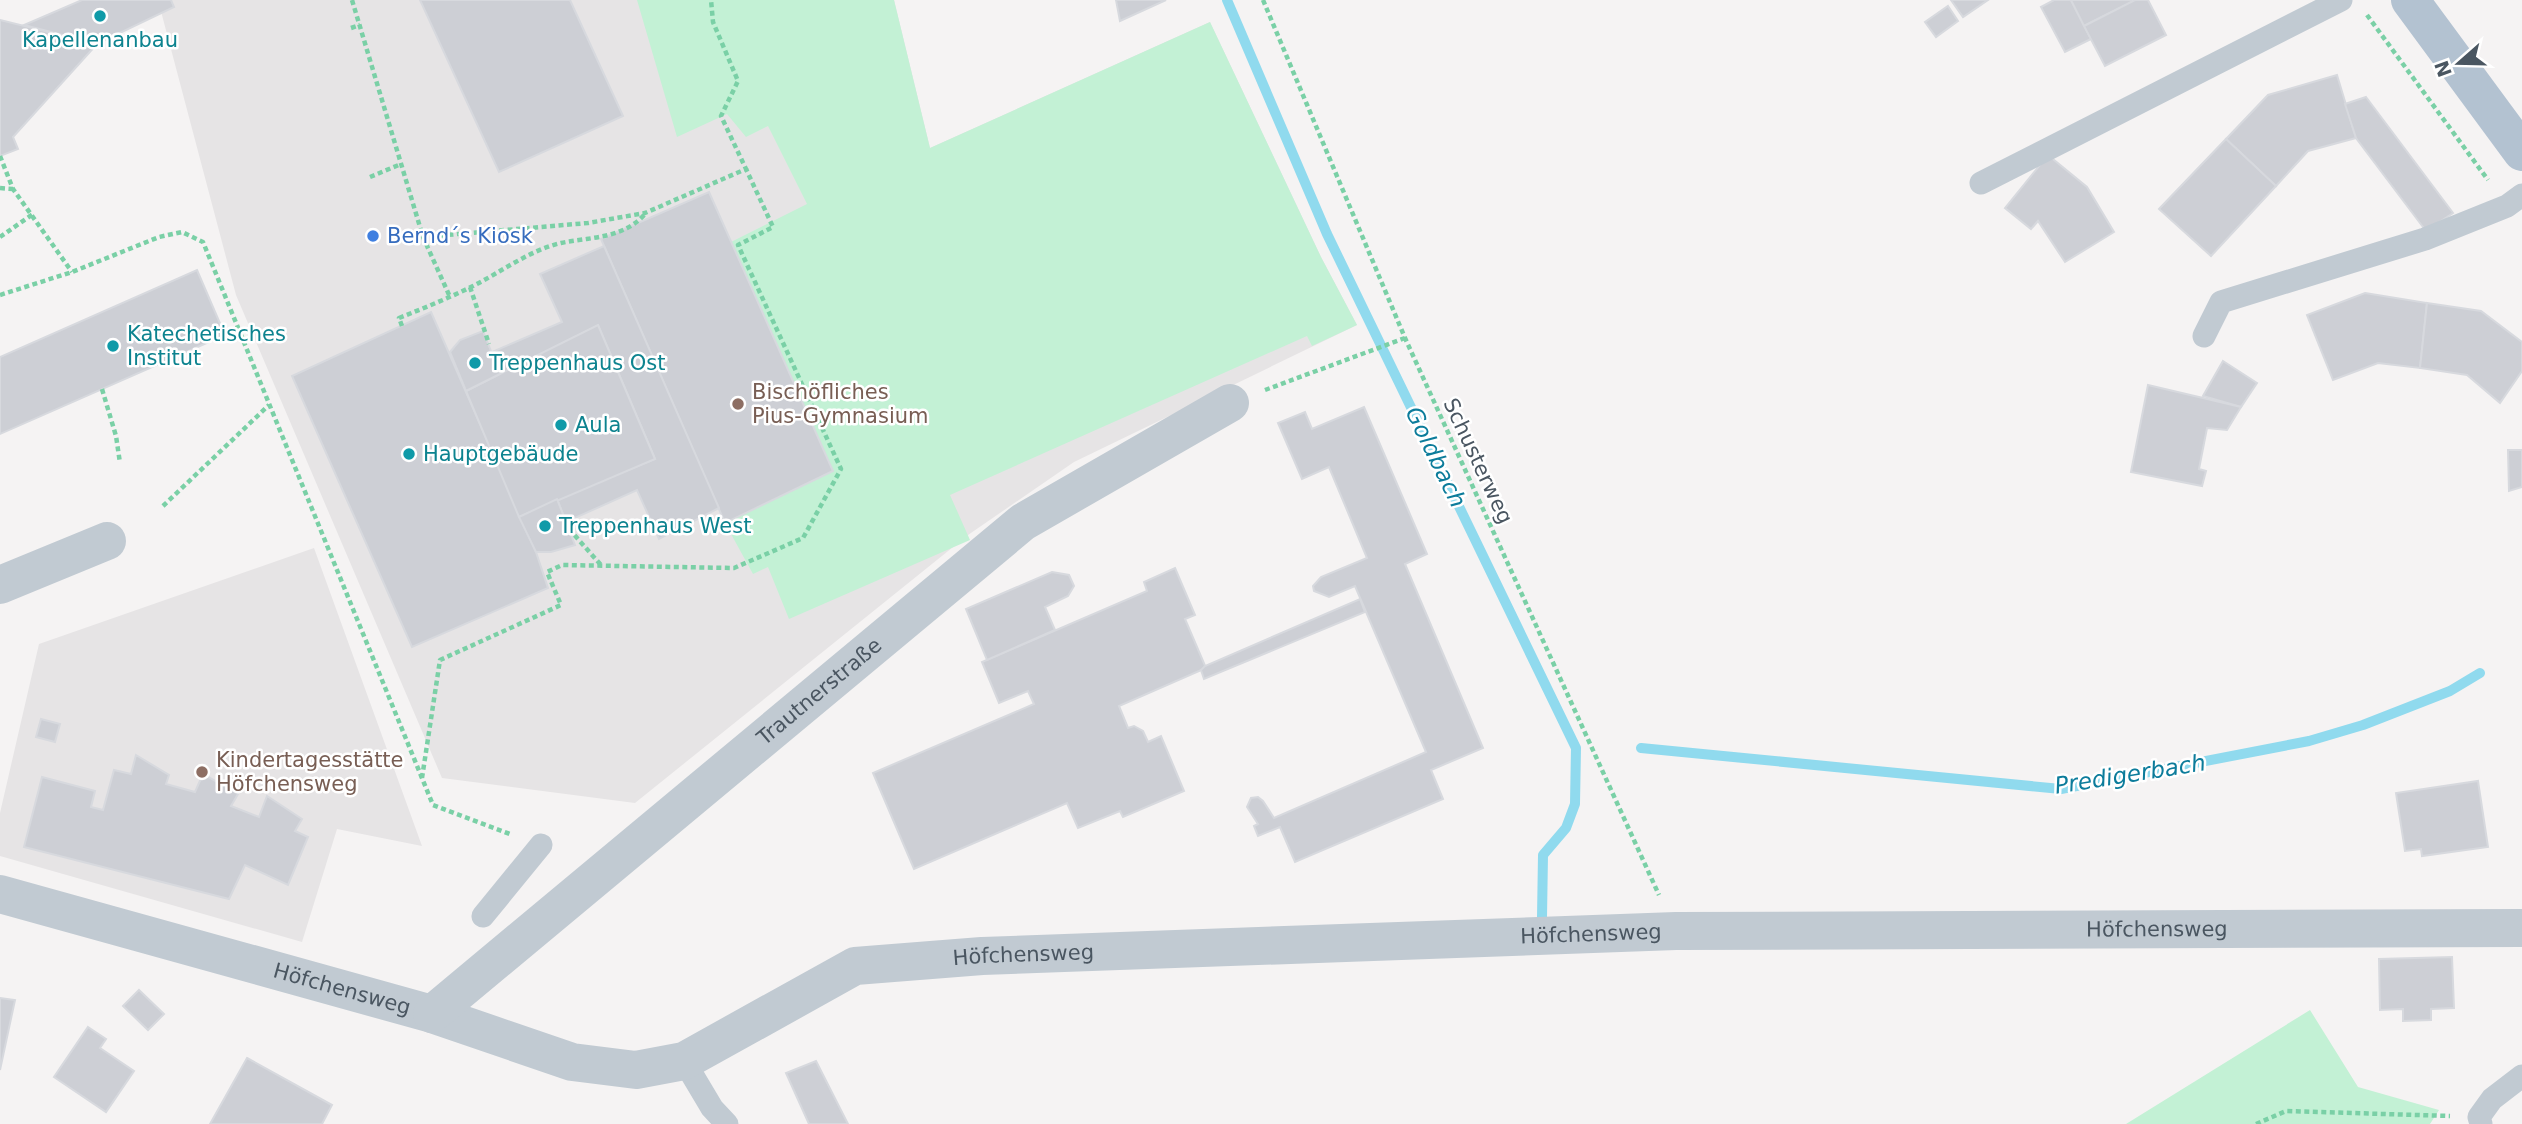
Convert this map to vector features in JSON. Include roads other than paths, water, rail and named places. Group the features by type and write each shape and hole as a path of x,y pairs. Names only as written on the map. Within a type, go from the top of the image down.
{"main road":[{"path":"2410,0 2522,152"}],"street":[{"name":"Trautnerstraße","path":"432,1014 1023,522 1230,403"},
{"path":"0,585 107,541"},
{"name":"Höfchensweg","path":"0,894 432,1014 572,1062 636,1070 684,1061 855,966 982,956 1676,931 2522,928"}],"lane":[{"path":"1981,183 2341,0"},
{"path":"2204,336 2221,302 2425,239 2515,200"},
{"path":"483,916 541,845"},
{"path":"684,1061 712,1108 727,1124"},
{"path":"2480,1120 2492,1099 2522,1076"}],"waterway":[{"name":"Goldbach","path":"1227,0 1327,234 1576,748 1575,804 1566,828 1543,855 1542,917"},
{"name":"Predigerbach","path":"1641,748 2061,789 2309,741 2363,725 2450,691 2480,673"}],"place":[{"name":"Kapellenanbau","path":"100,16"},
{"name":"Bernd´s Kiosk","path":"373,236"},
{"name":"Katechetisches Institut","path":"113,346"},
{"name":"Treppenhaus Ost","path":"475,363"},
{"name":"Bischöfliches Pius-Gymnasium","path":"738,404"},
{"name":"Aula","path":"561,425"},
{"name":"Hauptgebäude","path":"409,454"},
{"name":"Treppenhaus West","path":"545,526"},
{"name":"Kindertagesstätte Höfchensweg","path":"202,772"}]}
